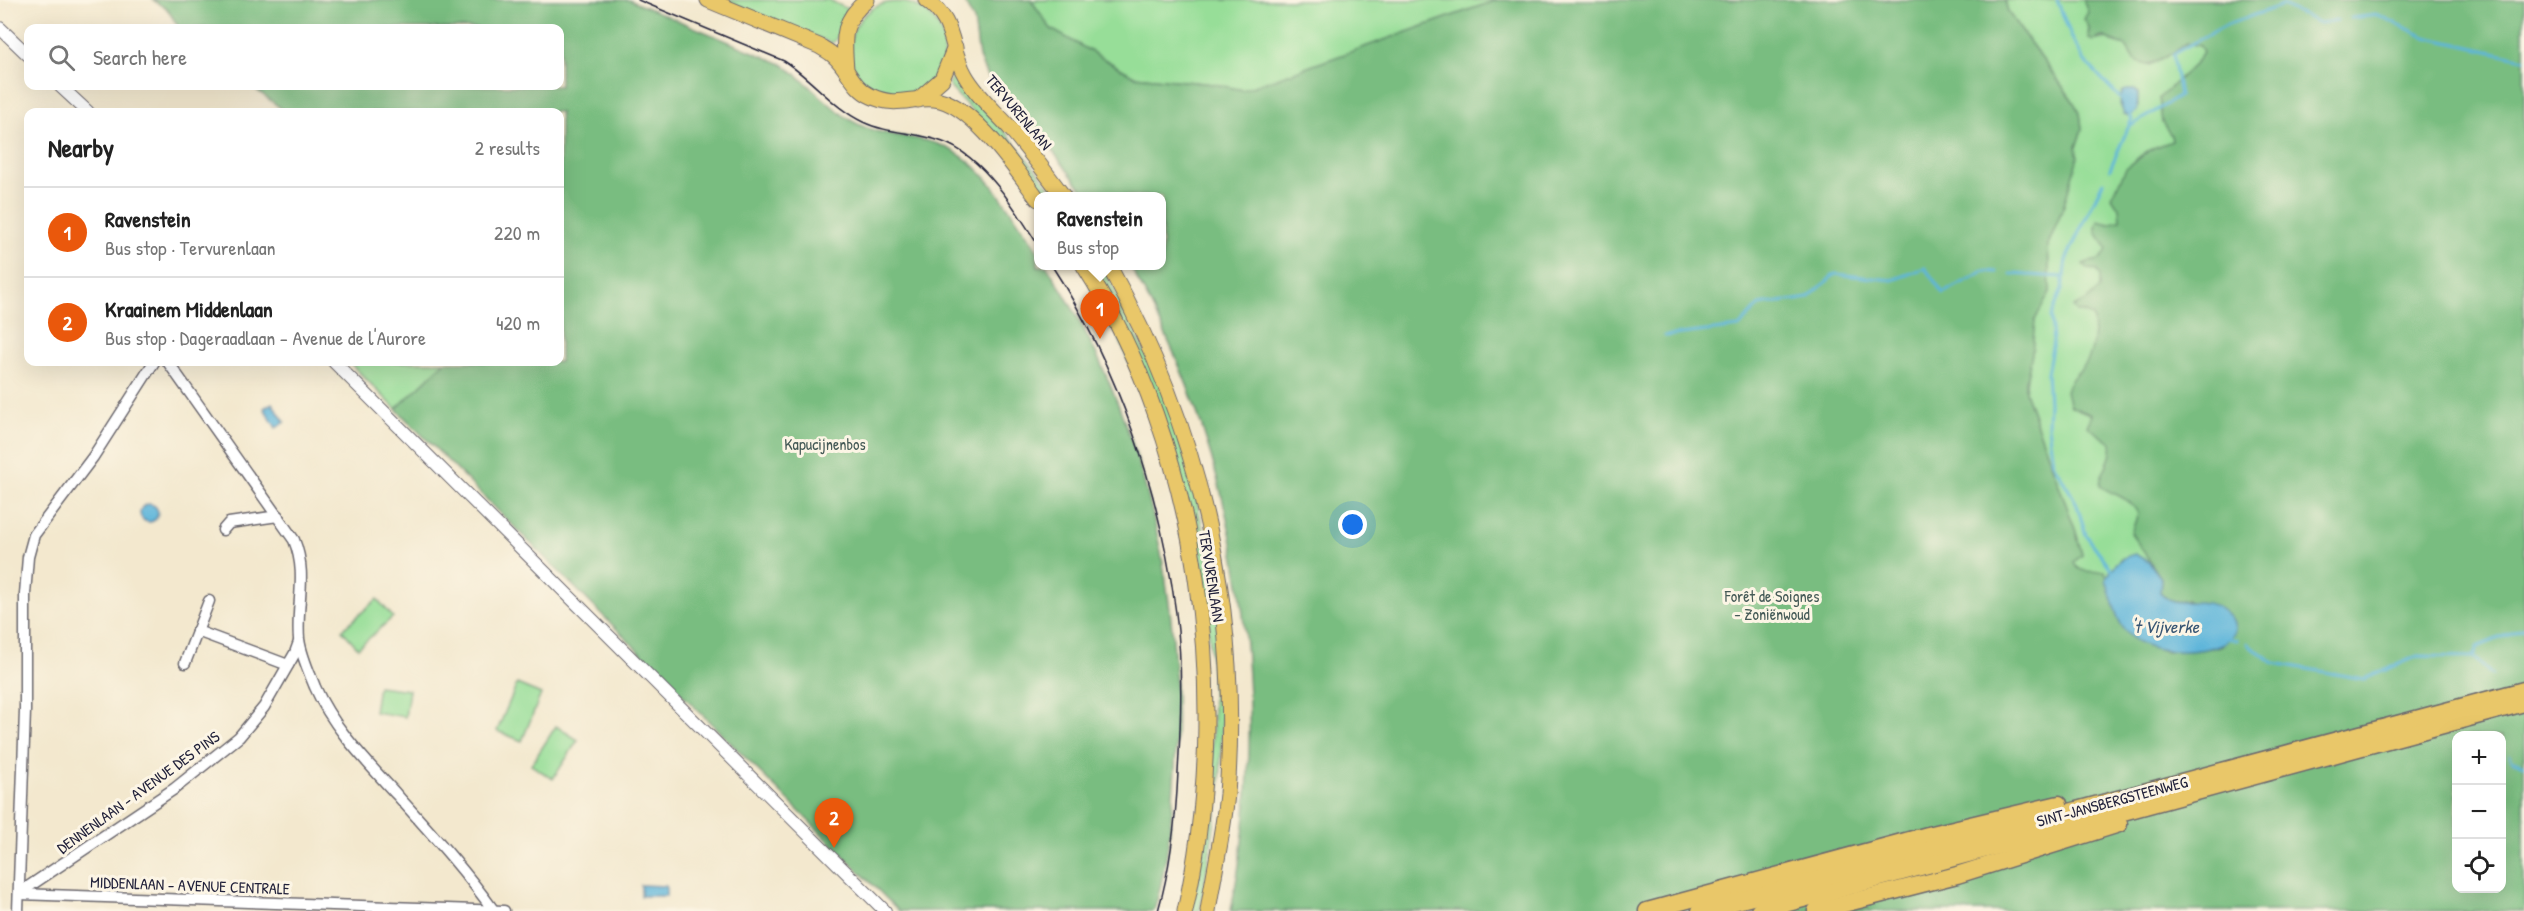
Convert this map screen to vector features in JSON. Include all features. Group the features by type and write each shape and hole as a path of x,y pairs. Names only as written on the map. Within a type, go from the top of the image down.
{"highway":[{"name":"SINT-JANSBERGSTEENWEG","path":"1700,911 2524,690"},
{"name":"SINT-JANSBERGSTEENWEG","path":"1760,911 2524,703"},
{"path":"1647,911 1928,835 2147,781 2187,773 2227,771"},
{"path":"1816,911 1957,875 2203,797 2214,787"}],"main road":[{"path":"708,0 819,46 835,56 855,84 868,95 884,101 901,103 936,99 949,103 964,112 1009,160 1034,194"},
{"path":"846,70 844,46 846,28 854,12 867,0"},
{"name":"TERVURENLAAN","path":"926,0 946,19 965,75 971,84 1025,146 1060,192"},
{"path":"918,100 942,79 955,47"},
{"name":"TERVURENLAAN","path":"1086,270 1121,335 1146,391 1180,497 1196,576 1205,650 1207,716 1204,789 1199,836 1185,911"},
{"name":"TERVURENLAAN","path":"1111,270 1141,326 1166,382 1199,482 1219,571 1227,647 1230,722 1227,795 1219,855 1208,911"}],"street":[{"path":"1,29 24,51"},
{"path":"64,90 84,108"},
{"path":"18,911 25,711 25,594 31,546 34,535 93,457 151,366"},
{"path":"171,366 294,540 301,556 303,573 299,641 309,672 327,710 357,751 463,868 494,911"},
{"path":"338,366 881,910"},
{"path":"223,530 229,523 278,516"},
{"path":"185,663 209,601"},
{"path":"197,631 288,665"},
{"name":"DENNENLAAN - AVENUE DES PINS","path":"19,894 174,789 240,737 264,706 299,641"},
{"name":"MIDDENLAAN - AVENUE CENTRALE","path":"19,894 504,911"}],"green space":[{"name":"Kapucijnenbos","path":"153,0 629,0 782,64 840,113 862,126 882,133 933,142 958,153 971,163 994,188 1033,243 1034,270 1049,270 1080,323 1109,382 1132,443 1151,506 1164,571 1173,636 1176,702 1171,822 1163,876 1154,911 899,911 396,409 441,366 564,366 564,108 281,108 256,90 564,90 564,24 177,24 168,10"},
{"path":"723,0 829,0 848,9 835,41 831,43"},
{"name":"Forêt de Soignes - Zoniënwoud","path":"963,0 1031,0 1051,29 1134,76 1213,84 1243,90 1497,0 2005,0 2008,12 2080,113 2082,129 2076,147 2078,157 2064,205 2048,245 2050,292 2035,320 2025,392 2076,532 2082,555 2074,562 2076,566 2083,571 2105,571 2120,623 2128,634 2166,652 2222,645 2187,600 2172,601 2160,593 2161,578 2131,533 2138,514 2135,508 2131,503 2100,486 2111,455 2111,443 2087,426 2092,415 2070,406 2066,391 2088,360 2093,344 2092,316 2077,312 2073,307 2086,301 2100,288 2100,276 2096,270 2087,269 2083,264 2099,260 2107,249 2097,233 2098,221 2109,224 2120,220 2119,208 2112,197 2126,168 2153,148 2172,141 2171,135 2162,123 2159,98 2195,64 2203,52 2200,46 2187,43 2162,59 2148,64 2141,63 2133,58 2124,45 2105,37 2094,41 2089,39 2089,27 2084,19 2088,12 2083,0 2524,0 2524,911 1231,911 1244,829 1249,746 1247,662 1238,579 1222,497 1199,417 1168,340 1132,270 1166,270 1166,192 1084,192 1038,132 986,74 979,57 974,20"},
{"path":"1031,0 1497,0 1243,90 1213,84 1134,76 1051,29"},
{"path":"2005,0 2083,0 2088,12 2085,20 2089,27 2088,34 2098,40 2108,38 2124,45 2150,65 2187,43 2200,46 2203,52 2195,64 2160,98 2162,122 2171,135 2172,141 2136,159 2127,169 2117,187 2243,592 2122,558 2111,570 2106,580 2076,568 2074,562 2082,555 2076,532 2025,392 2035,320 2050,292 2048,245 2064,205 2082,129 2080,113 2071,98 2008,12","holes":["2123,91 2138,92 2138,107 2130,116 2124,114 2120,99"]},
{"path":"897,2 915,6 930,16 940,31 944,49 940,67 930,82 915,92 897,96 879,92 864,82 854,67 850,49 854,31 864,16 879,6"},
{"path":"951,78 956,79 1008,135 1054,192 1040,192 979,118 949,86"},
{"path":"1092,270 1104,270 1164,392 1194,485 1218,609 1223,690 1220,789 1200,911 1191,911 1206,825 1213,711 1205,598 1193,523"},
{"path":"353,366 441,366 396,409"},
{"path":"377,599 393,617 358,648 342,630"},
{"path":"517,684 541,694 522,741 497,731"},
{"path":"378,686 409,690 405,717 374,712"},
{"path":"556,726 578,740 553,779 531,765"}],"water":[{"path":"2126,90 2135,90 2138,94 2137,111 2130,116 2124,114 2120,104 2122,93"},
{"path":"272,403 285,422 276,428 264,408"},
{"path":"149,504 155,507 158,513 155,519 149,522 143,519 140,513 143,507"},
{"name":"'t Vijverke","path":"2135,554 2149,562 2161,578 2160,593 2167,598 2182,602 2208,603 2226,613 2235,626 2232,636 2220,644 2202,650 2181,651 2160,649 2140,643 2126,632 2116,614 2106,580 2117,563"},
{"path":"641,885 666,886 666,896 641,896"}],"waterway":[{"path":"2057,0 2071,36 2084,60 2122,100"},
{"path":"2129,127 2180,96 2173,54 2228,24 2283,5 2319,23 2337,21"},
{"path":"2351,18 2378,15 2425,37 2524,59"},
{"path":"2110,169 2132,119 2129,114"},
{"path":"2103,182 2066,260 2062,289 2051,317 2053,342 2047,373 2048,426 2053,463 2076,502 2086,535 2113,571"},
{"path":"1789,301 1808,298 1835,274 1892,280 1925,268 1943,293 1984,271 1997,272"},
{"path":"2011,274 2064,277"},
{"path":"1665,336 1739,327 1759,305 1786,301"},
{"path":"2473,657 2477,647 2524,628"},
{"path":"2227,638 2237,640"},
{"path":"2247,643 2274,663 2364,679 2418,656 2473,657 2492,675"},
{"path":"2510,755 2512,760 2524,765"}],"tram line":[{"path":"638,0 784,61 842,109 863,122 883,129 923,136 958,149 972,159 998,186 1034,239"},
{"path":"1054,270 1097,347 1133,433 1147,477 1169,568 1180,653 1180,733 1172,842 1158,911"}],"place":[{"name":"Ravenstein","path":"1100,339"},
{"name":"Kraainem Middenlaan","path":"834,848"}]}
